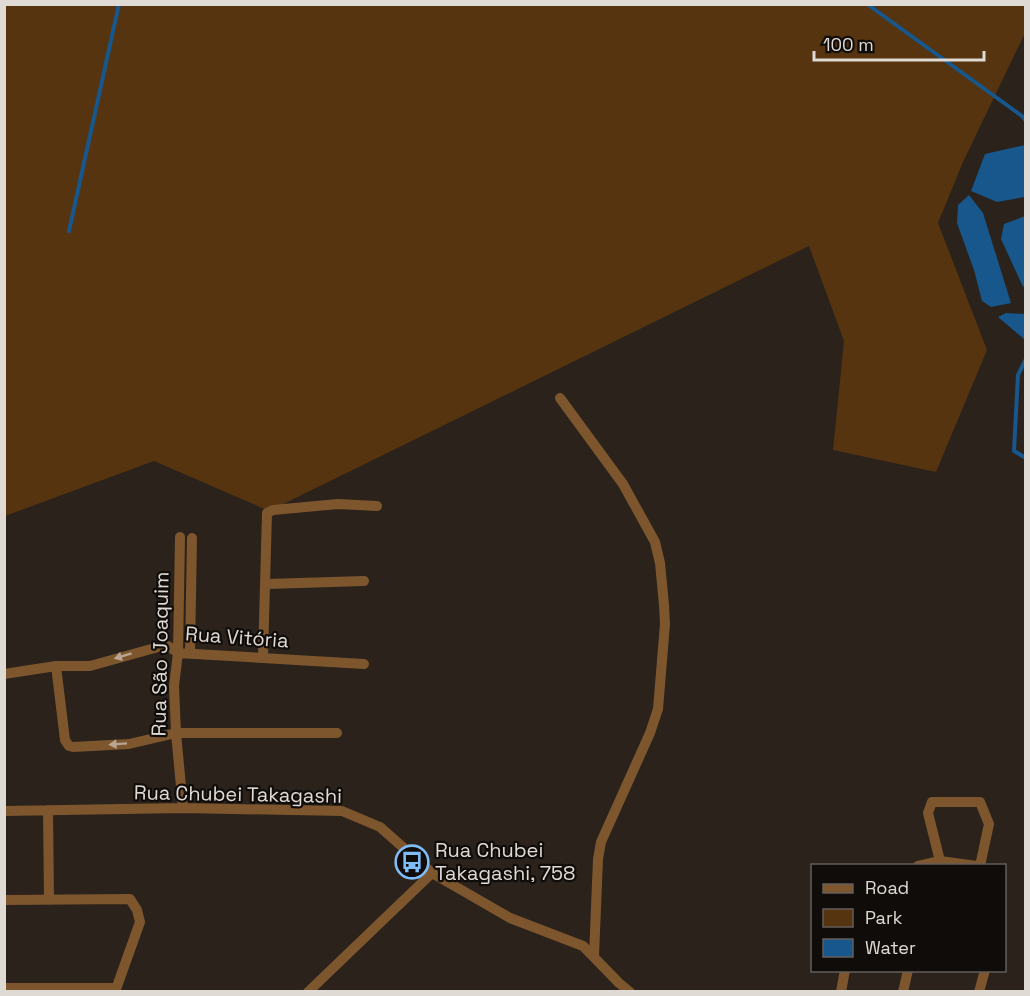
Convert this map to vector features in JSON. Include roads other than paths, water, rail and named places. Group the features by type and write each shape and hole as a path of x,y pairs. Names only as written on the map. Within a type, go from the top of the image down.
{"street":[{"path":"560,398 623,484 655,542 660,563 664,605 665,624 658,709 650,734 601,842 598,859 594,956"},
{"path":"263,657 267,584 266,518 270,511 338,504 377,506"},
{"name":"Rua São Joaquim","path":"180,537 184,653 174,686 183,808"},
{"path":"184,653 192,538"},
{"path":"267,584 364,581"},
{"name":"Rua Vitória","path":"4,674 57,666 90,666 158,646 168,646 184,653 364,664"},
{"path":"57,666 65,740 69,746 129,744 176,733 337,733"},
{"path":"939,863 928,813 932,802 980,802 989,824 979,864"},
{"name":"Rua Chubei Takagashi","path":"4,811 183,808 342,811 380,827 432,873 510,918 583,946 630,992"},
{"path":"48,810 49,900"},
{"path":"308,992 432,873"},
{"path":"4,900 130,899 137,910 140,922 116,990 4,988"},
{"path":"841,992 845,972"},
{"path":"903,992 908,972"},
{"path":"979,992 984,972"}],"water":[{"path":"1025,145 1025,197 997,202 971,191 985,154"},
{"path":"969,195 983,213 1011,303 991,307 982,301 974,270 957,223 958,205"},
{"path":"1025,216 1026,285 1023,287 1001,239 1004,224"},
{"path":"1006,313 1025,314 1025,340 998,317"}],"waterway":[{"path":"69,231 119,4"},
{"path":"867,4 1026,121"},
{"path":"1026,359 1018,375 1014,451 1026,458"}],"place":[{"name":"Rua Chubei Takagashi, 758","path":"412,862"}]}
